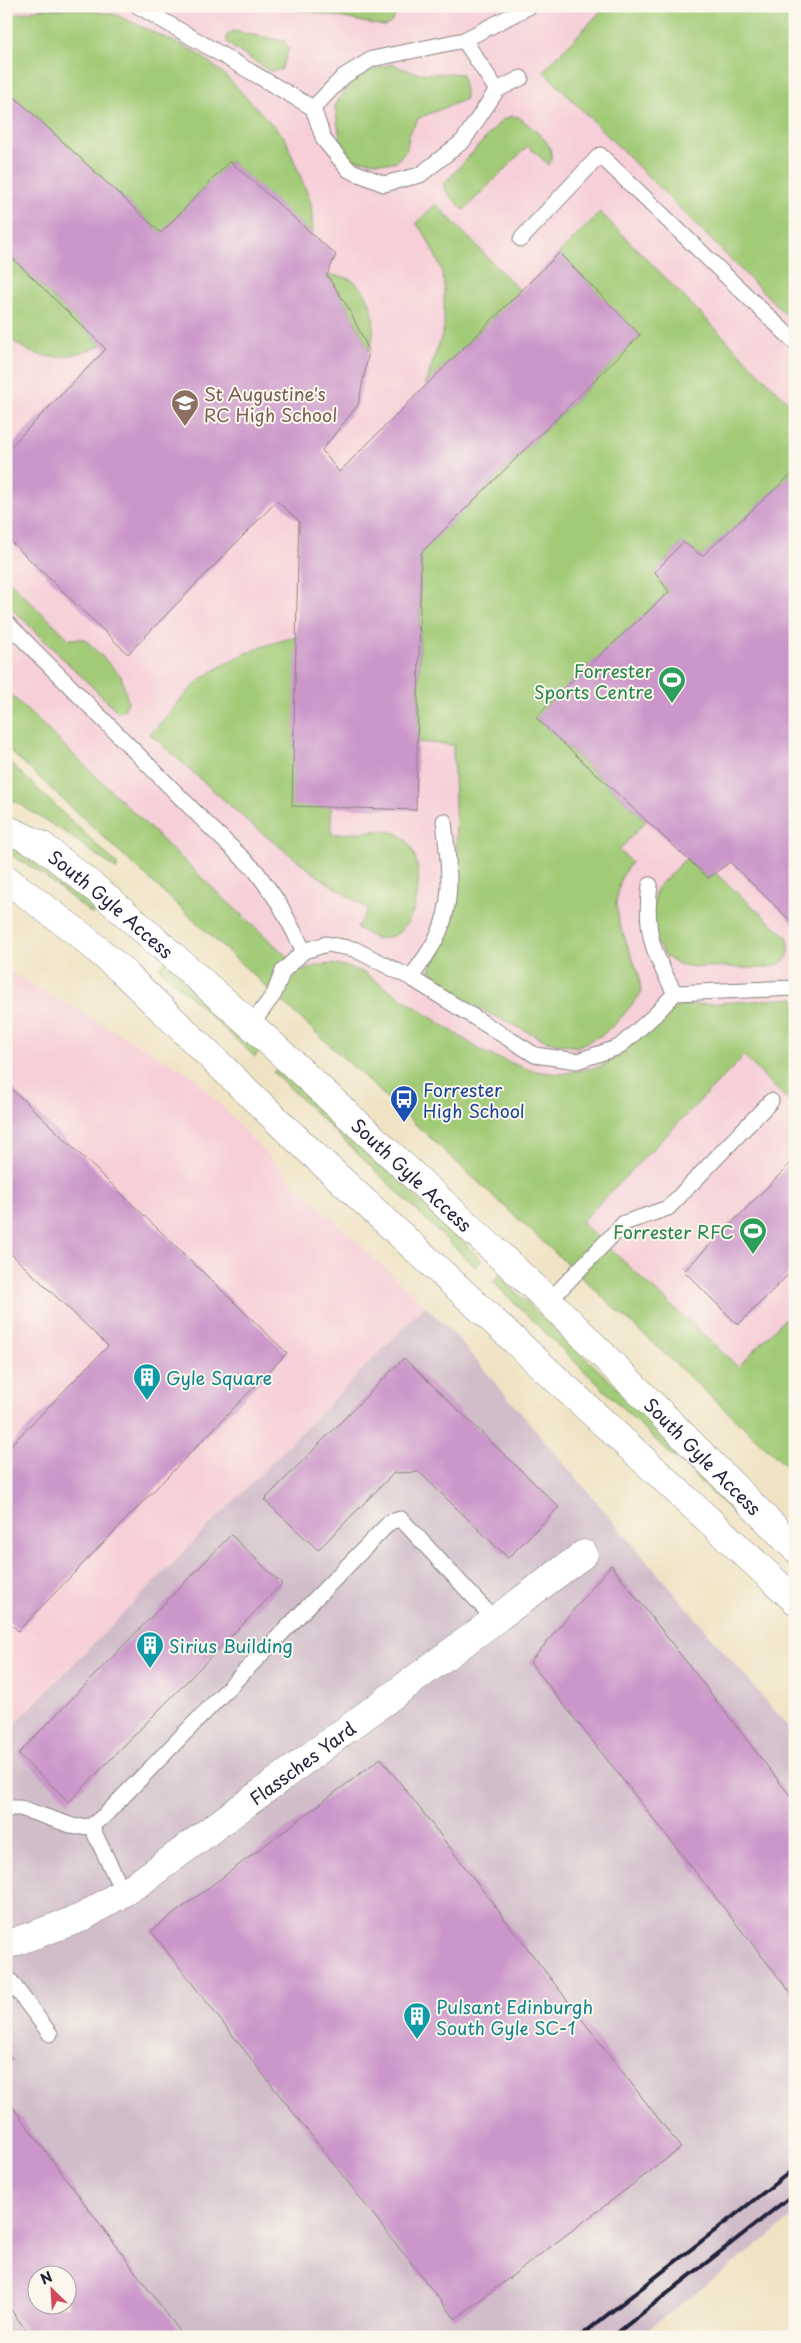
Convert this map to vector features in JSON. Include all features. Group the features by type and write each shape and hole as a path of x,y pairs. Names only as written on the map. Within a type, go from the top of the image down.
{"street":[{"name":"South Gyle Access","path":"6,830 40,846 111,901 251,1025 549,1301 795,1548"},
{"path":"6,879 78,933 120,969 285,1128 795,1600"},
{"name":"Flassches Yard","path":"6,1945 81,1918 147,1878 584,1554"}],"lane":[{"path":"138,6 313,108 324,140 349,170 384,184 420,175 463,141 497,90 521,78"},
{"path":"313,108 344,76 372,59 464,40 530,6"},
{"path":"464,40 497,90"},
{"path":"521,239 600,155 795,342"},
{"path":"6,622 208,825 256,870 280,905 304,951"},
{"path":"411,978 437,938 447,912 451,884 444,821"},
{"path":"650,885 646,911 651,937 657,960 675,993"},
{"path":"251,1025 274,994 284,971 304,951 327,944 354,949 411,978 535,1055 577,1061 619,1047 656,1014 675,993 795,988"},
{"path":"549,1301 624,1223 668,1208 771,1101"},
{"path":"6,1811 10,1808 20,1808 76,1827 91,1826 105,1815 390,1522 401,1519 495,1620"},
{"path":"91,1826 123,1892"},
{"path":"6,1975 50,2034"}],"shaded area":[{"path":"6,6 795,6 795,1419 222,897 6,690"},
{"path":"6,970 192,1075 286,1175 425,1306 6,1733"},
{"path":"425,1306 453,1333 795,1735 795,2216 638,2337 6,2337 6,1733"}],"green space":[{"path":"282,6 401,6 391,23 384,26"},
{"path":"606,6 795,6 795,324 543,71"},
{"path":"40,9 73,9 114,14 196,52 224,74 285,138 311,203 313,235 230,161 161,233 6,89 6,17"},
{"path":"233,31 284,41 289,49 281,70 270,71 235,49 227,42 227,35"},
{"path":"393,64 419,73 462,74 466,99 419,118 409,134 407,149 397,161 388,163 356,160 347,156 341,145 335,106 346,90 359,78 366,73"},
{"path":"511,116 519,117 548,144 551,151 549,165 528,146 464,210 447,193 443,185 502,120"},
{"path":"436,204 520,291 425,385 444,329 444,285 441,268 426,236 416,223"},
{"path":"600,212 795,409 795,471 702,556 682,543 655,572 669,592 562,690 536,718 646,821 619,850 631,862 621,878 616,902 619,923 639,975 641,994 617,1022 602,1035 576,1047 547,1041 453,996 437,982 430,970 453,920 458,890 453,745 418,742 421,553 640,336 559,253"},
{"path":"6,252 102,345 72,355 52,357 32,352 8,337 6,335"},
{"path":"327,275 350,279 365,293 374,321 369,351 349,309"},
{"path":"6,578 69,639 85,639 121,676 128,702 124,710 118,712 6,603"},
{"path":"296,637 331,807 331,834 377,831 394,832 409,844 415,856 418,870 416,901 404,927 391,937 376,939 357,928 368,909 319,877 253,826 150,734 204,677 248,652"},
{"path":"6,690 222,897 303,971 319,965 334,964 364,973 485,1053 533,1071 560,1074 599,1067 616,1058 660,1017 679,1006 795,998 795,1108 744,1056 581,1222 738,1367 795,1308 795,1474 6,747"},
{"path":"6,759 117,864 117,870 66,833 6,796"},
{"path":"6,840 76,884 100,905 92,914 38,871 6,852"},
{"path":"686,858 708,878 715,873 787,937 789,950 786,958 779,964 769,967 698,967 677,963 662,951 650,932 656,889"},
{"path":"167,959 261,1049 255,1057 159,968"},
{"path":"279,1066 482,1260 475,1267 273,1072"},
{"path":"499,1276 683,1450 675,1459 493,1282"},
{"path":"700,1467 795,1557 795,1572 693,1475"}],"building":[{"name":"St Augustine's RC High School","path":"6,89 161,233 230,161 336,255 327,275 349,309 369,351 358,405 322,450 339,472 559,253 640,335 421,553 416,810 292,806 299,521 277,501 128,654 6,537 6,451 106,349 6,252"},
{"name":"Forrester Sports Centre","path":"795,471 795,925 730,862 708,878 536,718 562,690 669,592 655,572 683,542 702,556"},
{"name":"Gyle Square","path":"6,1083 287,1353 18,1631 6,1619 6,1450 108,1346 6,1249"},
{"path":"795,1159 795,1268 738,1325 684,1271"},
{"path":"404,1358 559,1507 508,1558 419,1472 394,1473 318,1550 264,1500"},
{"name":"Sirius Building","path":"231,1535 282,1584 69,1802 18,1754"},
{"path":"611,1565 795,1802 794,1997 530,1662"},
{"name":"Pulsant Edinburgh South Gyle SC-1","path":"381,1758 681,2148 455,2319 151,1931"},
{"path":"6,2050 12,2058 6,2062"},
{"path":"6,2098 184,2337 31,2337 6,2303"}],"tram line":[{"path":"779,2337 795,2324"}],"railway":[{"path":"579,2337 795,2168"},
{"path":"612,2337 795,2193"}],"place":[{"name":"St Augustine's RC High School","path":"185,427"},
{"name":"Forrester Sports Centre","path":"672,704"},
{"name":"Forrester High School","path":"404,1123"},
{"name":"Forrester RFC","path":"753,1255"},
{"name":"Gyle Square","path":"147,1401"},
{"name":"Sirius Building","path":"150,1669"},
{"name":"Pulsant Edinburgh South Gyle SC-1","path":"417,2040"}]}
